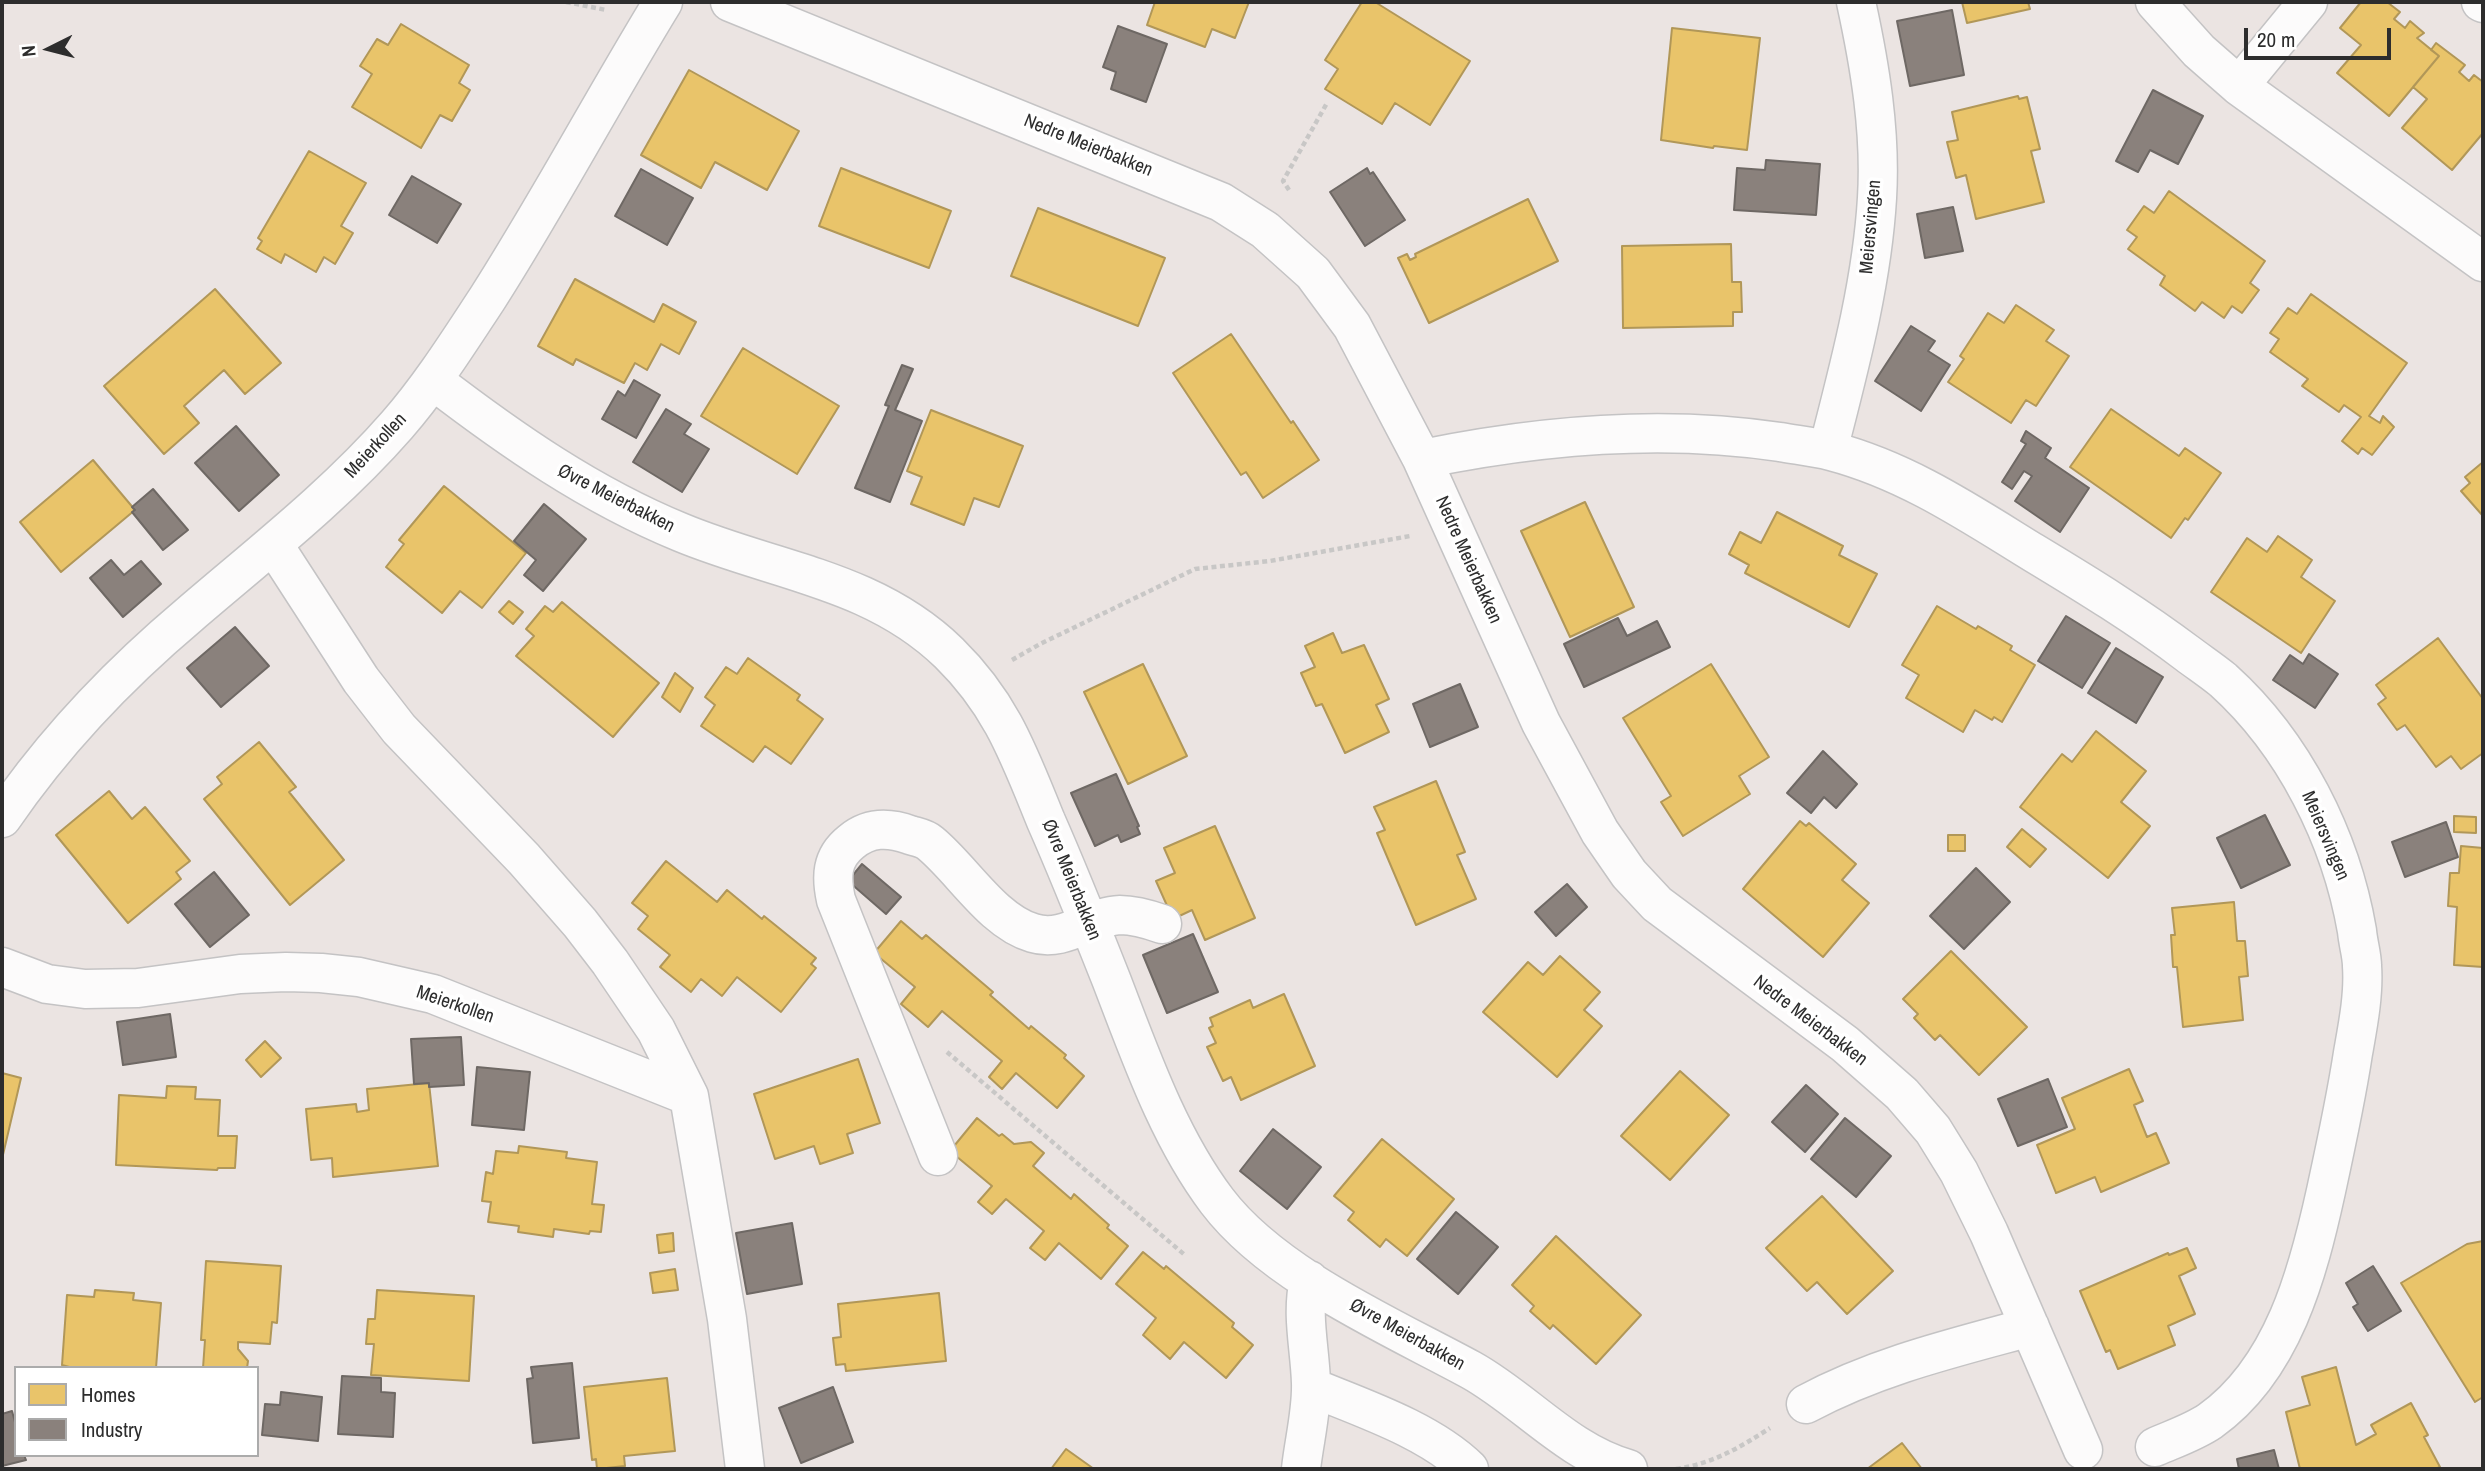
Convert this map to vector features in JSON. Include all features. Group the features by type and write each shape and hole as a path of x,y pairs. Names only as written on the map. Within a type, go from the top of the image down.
{"street":[{"name":"Meierkollen","path":"2,818 43,761 108,689 187,616 335,490 396,426 434,381 514,256 663,2"},
{"name":"Nedre Meierbakken","path":"730,2 1221,202 1265,230 1313,273 1352,326 1422,459 1541,723 1600,832 1629,874 1657,904 1845,1044 1902,1094 1933,1130 1959,1172 1989,1233 2083,1450"},
{"name":"Meiersvingen","path":"1828,450 1862,304 1871,256 1877,196 1870,63 1856,2"},
{"path":"2155,2 2199,51 2239,86 2483,262"},
{"path":"2239,86 2308,2"},
{"name":"Øvre Meierbakken","path":"434,381 552,466 622,507 683,534 823,578 873,600 913,622 948,652 996,708 1012,739 1090,923 1141,1058 1197,1171 1219,1203 1246,1232 1286,1266 1399,1333 1477,1373 1584,1452 1628,1469"},
{"name":"Meiersvingen","path":"1422,459 1526,441 1647,434 1748,438 1828,450 1888,469 1933,490 2144,621 2223,680 2258,716 2294,767 2323,821 2343,871 2362,966 2358,1024 2344,1114 2317,1233 2289,1315 2261,1370 2237,1397 2209,1422 2155,1447"},
{"path":"273,544 361,680 399,729 524,859 610,962 656,1030 689,1096 727,1319 745,1469"},
{"path":"938,1156 836,900 832,880 834,866 842,850 871,830 894,829 928,841 1008,921 1034,934 1073,931 1118,915 1144,918 1162,925"},
{"name":"Meierkollen","path":"2,967 47,984 85,989 138,988 228,976 286,972 321,972 359,977 433,993 689,1096"},
{"path":"1301,1469 1311,1387 1304,1317 1309,1280"},
{"path":"1806,1404 1841,1385 1905,1362 2030,1327"},
{"path":"1311,1387 1417,1433 1469,1469"}],"path":[{"path":"1297,200 1283,181 1327,103"},
{"path":"976,682 1040,644 1195,569 1270,561 1396,540 1450,521"},
{"path":"937,1043 1186,1256"},
{"path":"1676,1469 1696,1466 1732,1452 1806,1404"}],"building: Homes":[{"path":"1155,2 1249,2 1235,38 1212,29 1205,47 1147,25"},
{"path":"1362,2 1375,2 1470,61 1430,125 1395,103 1382,124 1325,89 1338,69 1325,60"},
{"path":"1962,2 2028,2 2030,9 1967,23"},
{"path":"2361,2 2387,2 2400,12 2394,19 2405,28 2410,21 2424,33 2417,38 2439,56 2389,116 2337,73 2361,45 2340,28"},
{"path":"401,24 469,65 459,83 470,90 452,121 440,115 421,148 352,107 372,74 360,66 377,39 388,45"},
{"path":"1672,28 1760,38 1747,150 1661,140"},
{"path":"2436,43 2465,65 2459,72 2469,81 2474,75 2483,82 2483,133 2452,170 2402,128 2427,99 2413,87 2439,56 2431,50"},
{"path":"689,70 799,131 767,190 715,162 701,188 641,155"},
{"path":"2018,96 2019,99 2027,97 2040,149 2031,151 2044,202 1976,219 1966,175 1956,178 1947,142 1958,140 1952,112"},
{"path":"309,151 366,183 341,226 353,233 335,264 324,257 316,272 285,254 281,263 257,249 262,241 258,238"},
{"path":"841,168 951,211 929,268 819,226"},
{"path":"2169,191 2265,261 2250,283 2259,290 2242,313 2232,306 2224,318 2202,302 2195,311 2160,285 2165,276 2128,249 2137,237 2127,230 2144,206 2154,213"},
{"path":"1528,199 1558,261 1429,323 1398,258 1407,254 1410,260 1416,257 1415,254"},
{"path":"1038,208 1165,258 1138,326 1011,276"},
{"path":"1731,244 1732,282 1741,282 1742,312 1733,312 1733,326 1623,328 1622,246"},
{"path":"575,279 654,322 663,304 696,322 679,354 661,344 647,370 635,363 624,383 576,359 573,365 538,346"},
{"path":"215,289 281,363 245,394 224,370 184,406 199,423 164,454 104,386"},
{"path":"2311,294 2407,363 2369,416 2380,423 2383,416 2394,427 2372,455 2362,448 2358,454 2342,441 2361,417 2344,405 2339,412 2302,386 2308,379 2270,352 2279,339 2270,333 2288,308 2297,314"},
{"path":"2016,305 2054,330 2046,341 2069,356 2036,406 2026,400 2011,423 1948,382 1964,359 1960,356 1988,313 2004,323"},
{"path":"1231,334 1319,460 1263,498 1246,472 1241,475 1173,373"},
{"path":"743,348 839,406 797,474 701,416"},
{"path":"2111,409 2179,456 2185,448 2221,473 2188,520 2185,518 2171,538 2070,467"},
{"path":"931,410 1023,446 999,507 974,498 964,525 911,504 922,477 907,471"},
{"path":"93,460 135,510 61,572 20,522"},
{"path":"2483,462 2483,516 2461,491 2470,483 2465,477"},
{"path":"444,486 526,553 482,608 460,591 442,613 386,567 404,544 399,540"},
{"path":"1585,502 1634,607 1570,637 1521,531"},
{"path":"1777,512 1843,546 1839,555 1877,574 1849,627 1745,573 1749,565 1729,554 1740,532 1761,543"},
{"path":"2278,536 2312,560 2301,577 2335,601 2301,653 2211,592 2247,538 2267,552"},
{"path":"509,601 523,612 513,624 499,612"},
{"path":"562,602 659,683 613,737 516,656 534,636 526,629 545,606 553,612"},
{"path":"1937,606 2012,646 2010,650 2035,665 2002,722 1994,717 1992,720 1975,710 1963,732 1906,698 1919,675 1902,665"},
{"path":"1333,633 1342,653 1364,645 1389,699 1376,705 1389,732 1345,753 1322,704 1316,706 1301,673 1315,667 1305,646"},
{"path":"2438,638 2483,699 2483,753 2461,769 2451,756 2436,767 2405,725 2397,730 2378,704 2386,698 2376,685"},
{"path":"748,658 800,695 797,700 823,719 791,764 765,746 753,762 701,726 715,705 705,697 726,667 737,674"},
{"path":"1143,664 1187,756 1128,784 1084,692"},
{"path":"1711,664 1769,757 1739,776 1750,794 1683,836 1661,802 1671,796 1623,718"},
{"path":"675,673 693,688 680,712 662,697"},
{"path":"2096,731 2146,771 2121,802 2150,826 2108,878 2020,807 2062,754 2072,762"},
{"path":"259,742 296,787 289,792 344,860 290,905 204,799 222,784 217,777"},
{"path":"1436,781 1465,852 1457,855 1476,899 1416,925 1377,833 1385,830 1374,807"},
{"path":"109,791 132,819 145,807 190,861 176,872 181,879 128,923 56,835"},
{"path":"2454,816 2476,817 2476,833 2454,832"},
{"path":"1800,821 1806,826 1809,823 1856,864 1842,880 1869,903 1823,957 1743,889"},
{"path":"1215,826 1255,918 1205,940 1192,910 1173,919 1156,881 1175,873 1164,848"},
{"path":"2022,829 2046,849 2030,867 2007,847"},
{"path":"1948,835 1965,835 1965,851 1948,851"},
{"path":"2461,846 2483,848 2483,967 2454,965 2457,907 2448,906 2450,873 2459,873"},
{"path":"666,861 717,902 727,890 816,958 811,964 816,968 781,1012 737,977 722,996 701,979 691,992 660,967 670,955 638,929 648,916 632,903"},
{"path":"2234,902 2237,941 2245,941 2248,976 2239,977 2243,1020 2183,1027 2177,967 2173,967 2171,935 2175,935 2172,908"},
{"path":"901,921 922,939 926,935 993,992 990,995 1029,1029 1031,1026 1066,1055 1064,1058 1084,1076 1057,1108 1016,1073 1002,1089 989,1077 1002,1061 942,1011 928,1027 901,1004 915,987 874,953"},
{"path":"1951,951 2027,1027 1979,1075 1940,1035 1935,1040 1914,1018 1918,1014 1903,999"},
{"path":"1560,956 1600,992 1584,1010 1602,1026 1557,1077 1483,1012 1528,962 1543,975"},
{"path":"1284,994 1315,1066 1241,1100 1231,1077 1223,1081 1207,1047 1216,1043 1209,1028 1213,1026 1210,1018 1250,1000 1253,1008"},
{"path":"265,1041 281,1058 261,1077 246,1060"},
{"path":"858,1059 880,1123 847,1134 853,1153 820,1164 814,1146 775,1159 754,1094"},
{"path":"2129,1069 2143,1101 2134,1105 2147,1137 2156,1133 2169,1163 2101,1192 2095,1177 2056,1193 2037,1145 2075,1129 2062,1098"},
{"path":"1680,1071 1729,1115 1670,1180 1621,1136"},
{"path":"2,1073 21,1078 2,1159"},
{"path":"429,1083 438,1166 333,1177 332,1158 311,1160 306,1109 356,1104 357,1112 369,1110 367,1089"},
{"path":"167,1086 196,1087 195,1099 220,1100 218,1136 237,1136 235,1168 217,1170 116,1165 119,1095 166,1098"},
{"path":"977,1118 1014,1144 1031,1142 1044,1153 1033,1166 1071,1199 1074,1194 1128,1246 1101,1279 1059,1243 1045,1260 1030,1248 1044,1231 1006,1199 992,1214 978,1202 992,1186 950,1151"},
{"path":"1382,1139 1454,1199 1407,1256 1386,1239 1380,1247 1348,1220 1354,1212 1334,1196"},
{"path":"519,1146 567,1152 566,1158 597,1162 592,1204 604,1205 601,1232 590,1231 589,1234 554,1229 553,1237 518,1232 519,1226 488,1222 491,1202 482,1201 486,1172 493,1174 496,1151 518,1153"},
{"path":"1822,1196 1893,1271 1847,1314 1817,1282 1807,1291 1766,1248"},
{"path":"673,1233 674,1251 659,1253 657,1235"},
{"path":"1556,1236 1641,1315 1596,1364 1553,1325 1550,1329 1530,1311 1534,1306 1512,1285"},
{"path":"2483,1241 2483,1397 2475,1402 2401,1283 2467,1244"},
{"path":"2187,1248 2196,1268 2179,1276 2195,1314 2168,1326 2175,1345 2118,1369 2110,1350 2106,1352 2080,1291 2168,1253 2169,1255"},
{"path":"1143,1252 1164,1269 1166,1266 1234,1323 1232,1327 1253,1345 1226,1378 1184,1342 1170,1359 1143,1335 1156,1318 1116,1284"},
{"path":"206,1261 281,1266 277,1323 272,1322 270,1344 238,1342 238,1349 248,1361 247,1366 203,1366 205,1340 201,1340"},
{"path":"675,1269 678,1290 653,1293 650,1273"},
{"path":"95,1290 134,1293 133,1300 161,1303 156,1366 62,1365 67,1295 94,1297"},
{"path":"377,1290 474,1296 469,1381 371,1375 374,1344 366,1344 368,1319 375,1319"},
{"path":"939,1293 946,1361 846,1371 845,1364 836,1365 833,1338 841,1337 838,1304"},
{"path":"2336,1367 2356,1445 2376,1434 2371,1425 2411,1403 2428,1435 2424,1437 2440,1467 2300,1469 2286,1412 2310,1405 2302,1377"},
{"path":"667,1378 675,1451 624,1456 625,1466 597,1469 596,1459 592,1460 584,1387"},
{"path":"1902,1443 1922,1469 1867,1469"},
{"path":"1066,1449 1094,1469 1051,1469"}],"building: Industry":[{"path":"1952,10 1964,75 1910,86 1897,21"},
{"path":"1118,26 1167,44 1146,102 1111,89 1116,72 1103,67"},
{"path":"2153,90 2203,116 2178,164 2150,150 2138,172 2116,161"},
{"path":"1766,160 1820,164 1816,215 1734,210 1737,168 1765,170"},
{"path":"1367,168 1370,174 1373,172 1405,220 1365,246 1330,192"},
{"path":"641,169 693,198 667,245 615,216"},
{"path":"412,176 461,204 437,243 389,215"},
{"path":"1953,207 1963,251 1925,258 1917,214"},
{"path":"1911,326 1935,341 1928,351 1950,365 1921,411 1875,381"},
{"path":"902,365 913,369 895,410 922,421 890,502 855,488 889,406 885,405"},
{"path":"634,380 660,395 636,438 602,419 618,391 625,396"},
{"path":"666,409 691,424 684,434 709,449 682,492 633,462"},
{"path":"236,426 279,475 239,511 195,463"},
{"path":"2026,431 2051,448 2045,458 2089,488 2060,532 2015,501 2032,476 2024,471 2012,489 2002,482 2026,444 2021,441"},
{"path":"153,489 188,530 163,550 132,512 135,510 132,507"},
{"path":"544,504 586,539 543,591 524,575 536,560 514,541"},
{"path":"111,560 124,575 141,561 161,584 123,617 90,578"},
{"path":"2066,616 2110,643 2082,688 2038,661"},
{"path":"1618,618 1627,636 1657,621 1670,647 1584,687 1564,644"},
{"path":"235,627 269,666 221,707 187,668"},
{"path":"2116,648 2163,677 2136,723 2088,693"},
{"path":"2309,654 2338,674 2315,708 2273,680 2290,655 2303,664"},
{"path":"1460,684 1478,727 1430,747 1413,704"},
{"path":"1823,751 1857,784 1836,808 1824,797 1811,813 1787,793"},
{"path":"1116,774 1140,834 1121,842 1118,835 1095,846 1071,793"},
{"path":"2265,815 2290,865 2241,888 2217,838"},
{"path":"2446,822 2458,857 2405,877 2392,842"},
{"path":"862,864 901,897 886,914 848,881"},
{"path":"1976,868 2010,902 1964,949 1930,916"},
{"path":"214,872 249,915 210,947 175,904"},
{"path":"1567,884 1587,907 1556,936 1535,912"},
{"path":"1193,934 1218,992 1167,1013 1143,955"},
{"path":"170,1014 176,1057 123,1065 117,1022"},
{"path":"461,1037 464,1085 429,1087 429,1083 414,1084 411,1039"},
{"path":"477,1067 530,1072 524,1130 472,1125"},
{"path":"2048,1079 2067,1127 2018,1146 1998,1099"},
{"path":"1806,1085 1838,1114 1805,1152 1772,1122"},
{"path":"1845,1118 1891,1156 1856,1197 1811,1159"},
{"path":"1273,1129 1321,1167 1287,1209 1240,1171"},
{"path":"1456,1212 1498,1247 1458,1294 1417,1259"},
{"path":"792,1223 802,1284 747,1294 736,1233"},
{"path":"2373,1266 2401,1311 2368,1331 2353,1307 2358,1304 2346,1283"},
{"path":"572,1363 579,1438 533,1443 527,1379 533,1378 531,1367"},
{"path":"342,1376 381,1378 381,1392 395,1393 393,1437 338,1434"},
{"path":"833,1387 853,1442 801,1463 779,1408"},
{"path":"281,1392 322,1397 318,1441 262,1435 265,1404 280,1405"},
{"path":"12,1411 14,1457 25,1457 26,1460 2,1466 2,1414"},
{"path":"2274,1450 2279,1469 2239,1469 2237,1459"}]}
